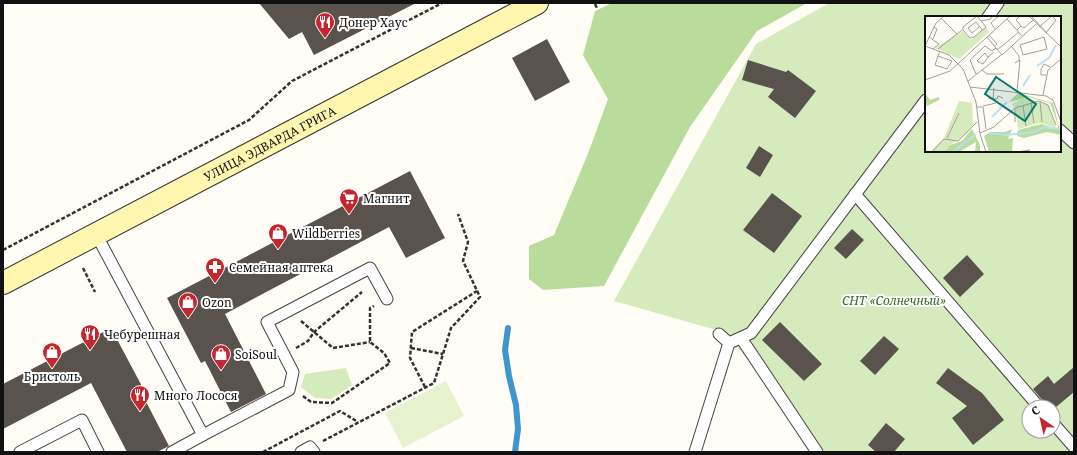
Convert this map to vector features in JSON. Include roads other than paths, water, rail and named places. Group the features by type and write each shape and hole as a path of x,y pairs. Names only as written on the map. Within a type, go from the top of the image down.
{"street":[{"name":"УЛИЦА ЭДВАРДА ГРИГА","path":"3,282 537,3"}],"lane":[{"path":"989,16 998,3"},
{"path":"729,343 751,333 925,101"},
{"path":"1061,131 1074,143"},
{"path":"855,194 1032,399"},
{"path":"96,234 203,435"},
{"path":"172,452 289,390 293,372 267,322 370,268 387,299"},
{"path":"719,334 729,343"},
{"path":"741,338 817,452"},
{"path":"695,452 729,343"},
{"path":"20,452 82,420 98,452"},
{"path":"1061,432 1074,447"}],"waterway":[{"path":"508,328 505,350 516,405 518,429 515,452"}],"place":[{"name":"Донер Хаус","path":"325,39"},
{"name":"Магнит","path":"349,215"},
{"name":"Wildberries","path":"278,250"},
{"name":"Семейная аптека","path":"215,284"},
{"name":"Ozon","path":"188,319"},
{"name":"Чебурешная","path":"90,351"},
{"name":"Бристоль","path":"52,369"},
{"name":"SoiSoul","path":"221,371"},
{"name":"Много Лосося","path":"140,412"}],"park label":[{"name":"СНТ «Солнечный»","path":"894,300"}]}
